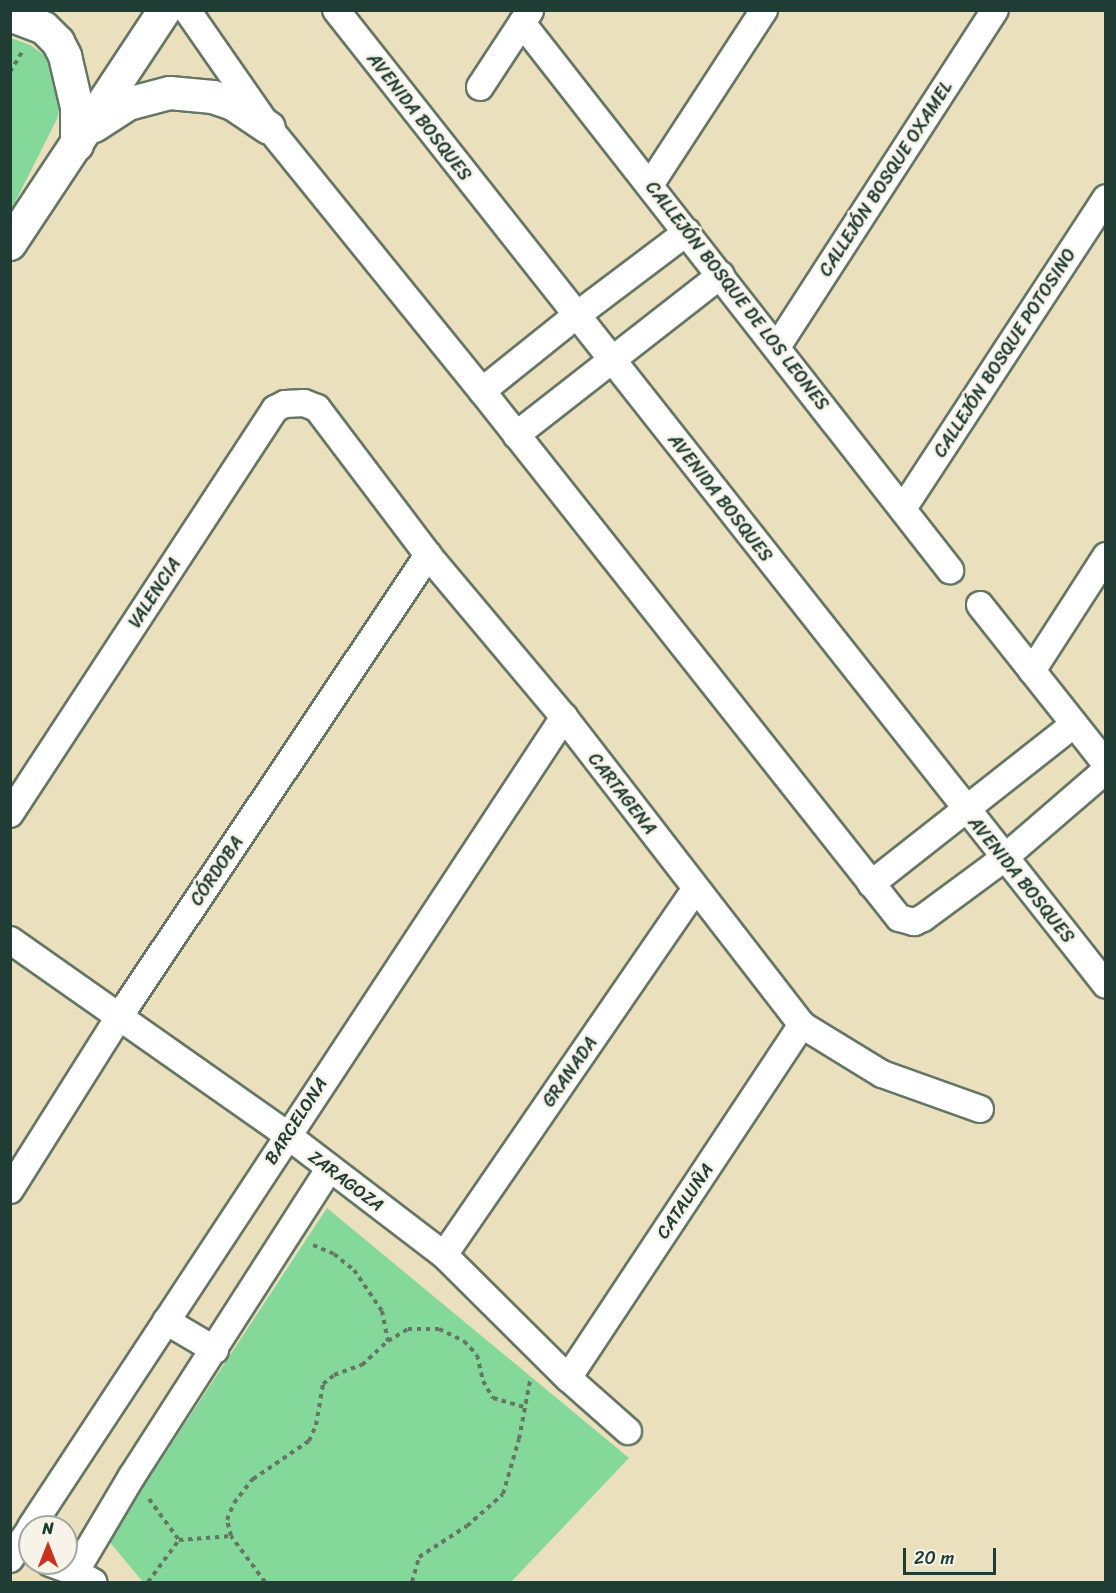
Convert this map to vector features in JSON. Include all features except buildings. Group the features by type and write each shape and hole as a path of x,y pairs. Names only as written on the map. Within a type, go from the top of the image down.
{"street":[{"path":"10,244 165,10"},
{"path":"187,10 269,128 482,392 899,918 914,922 923,918 1003,859 1106,770"},
{"name":"AVENIDA BOSQUES","path":"336,10 1003,859 1106,986"},
{"path":"650,185 764,10"},
{"name":"CALLEJÓN BOSQUE OXAMEL","path":"777,347 995,10"},
{"path":"10,15 44,28 57,42 65,56 76,107 76,144"},
{"path":"480,87 526,17"},
{"name":"CALLEJÓN BOSQUE DE LOS LEONES","path":"526,17 650,185 904,507 950,570"},
{"path":"76,144 108,115 128,104 170,93 213,97 233,104 269,128"},
{"name":"CALLEJÓN BOSQUE POTOSINO","path":"904,507 1106,198"},
{"path":"482,392 577,315 687,232"},
{"path":"516,435 721,275"},
{"name":"VALENCIA","path":"10,814 275,409 295,403 317,408"},
{"name":"CARTAGENA","path":"317,408 428,555 564,717 802,1025 882,1074 980,1109"},
{"name":"CÓRDOBA","path":"10,1190 119,1017 428,555"},
{"path":"1032,671 1106,556"},
{"path":"980,605 1106,764"},
{"name":"BARCELONA","path":"39,1515 287,1135 564,717"},
{"path":"871,884 964,808 1074,724"},
{"name":"GRANADA","path":"444,1255 696,889"},
{"name":"ZARAGOZA","path":"10,940 287,1135 444,1255 568,1378 628,1431"},
{"name":"CATALUÑA","path":"568,1378 802,1025"},
{"path":"84,1577 132,1476 215,1350 329,1169"},
{"path":"166,1321 215,1350"}],"path":[{"path":"10,72 26,43"},
{"path":"10,112 10,130"},
{"path":"289,1233 334,1254 354,1270 382,1311 388,1341"},
{"path":"265,1582 231,1536 227,1520 234,1503 253,1479 309,1441 316,1425 323,1384 334,1375 362,1365 388,1341 408,1329 439,1329 464,1341 477,1355 483,1381 493,1398 525,1407"},
{"path":"412,1582 419,1557 467,1526 503,1494 525,1407 533,1366 534,1344"},
{"path":"132,1476 179,1540"},
{"path":"148,1582 179,1540 231,1536"}],"green space":[{"path":"11,38 30,45 44,55 62,98 57,119 11,210"},
{"path":"327,1208 629,1458 511,1582 143,1582 108,1540"}]}
